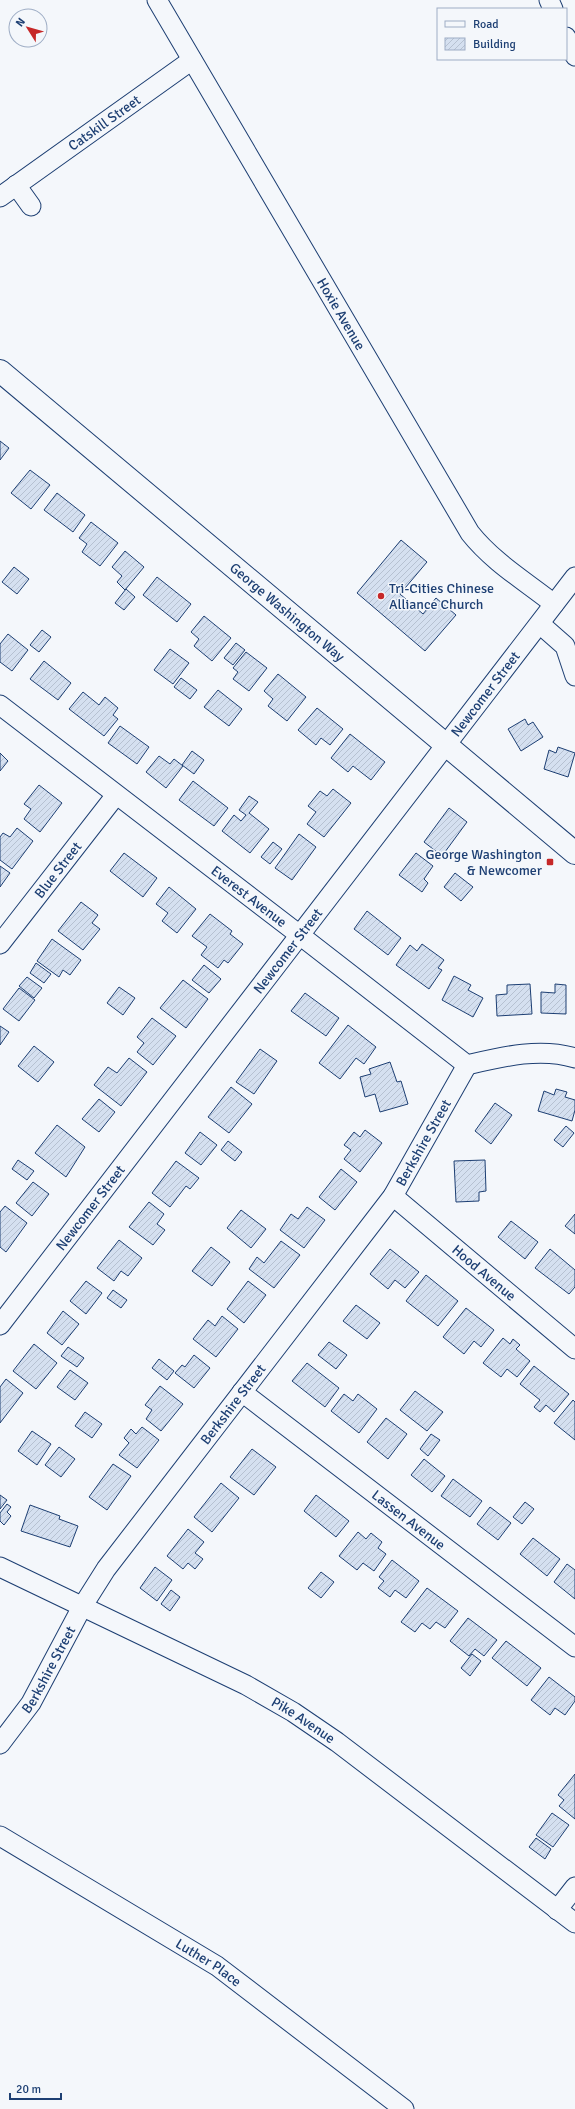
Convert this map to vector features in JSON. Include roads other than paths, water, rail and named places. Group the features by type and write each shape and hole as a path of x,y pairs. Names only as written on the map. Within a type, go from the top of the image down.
{"main road":[{"name":"George Washington Way","path":"0,371 575,854"}],"street":[{"name":"Hoxie Avenue","path":"157,0 470,533 482,548 554,604"},
{"path":"567,38 575,56"},
{"name":"Catskill Street","path":"31,206 5,192 192,60"},
{"name":"Newcomer Street","path":"0,1325 301,936 575,577"},
{"path":"540,624 566,646 575,676"},
{"name":"Everest Avenue","path":"0,705 301,936 467,1066"},
{"name":"Blue Street","path":"0,944 116,795"},
{"path":"467,1066 491,1059 541,1053 564,1054 575,1058"},
{"name":"Berkshire Street","path":"0,1744 31,1703 82,1607 106,1569 394,1196 467,1066"},
{"name":"Hood Avenue","path":"394,1196 575,1348"},
{"name":"Lassen Avenue","path":"242,1392 575,1647"},
{"name":"Pike Avenue","path":"0,1567 246,1685 293,1712 337,1742 575,1923"},
{"name":"Luther Place","path":"0,1836 218,1966 404,2109"},
{"path":"557,1910 575,1887"}],"place":[{"name":"Tri-Cities Chinese Alliance Church","path":"381,596"},
{"name":"George Washington & Newcomer","path":"550,862"}]}
